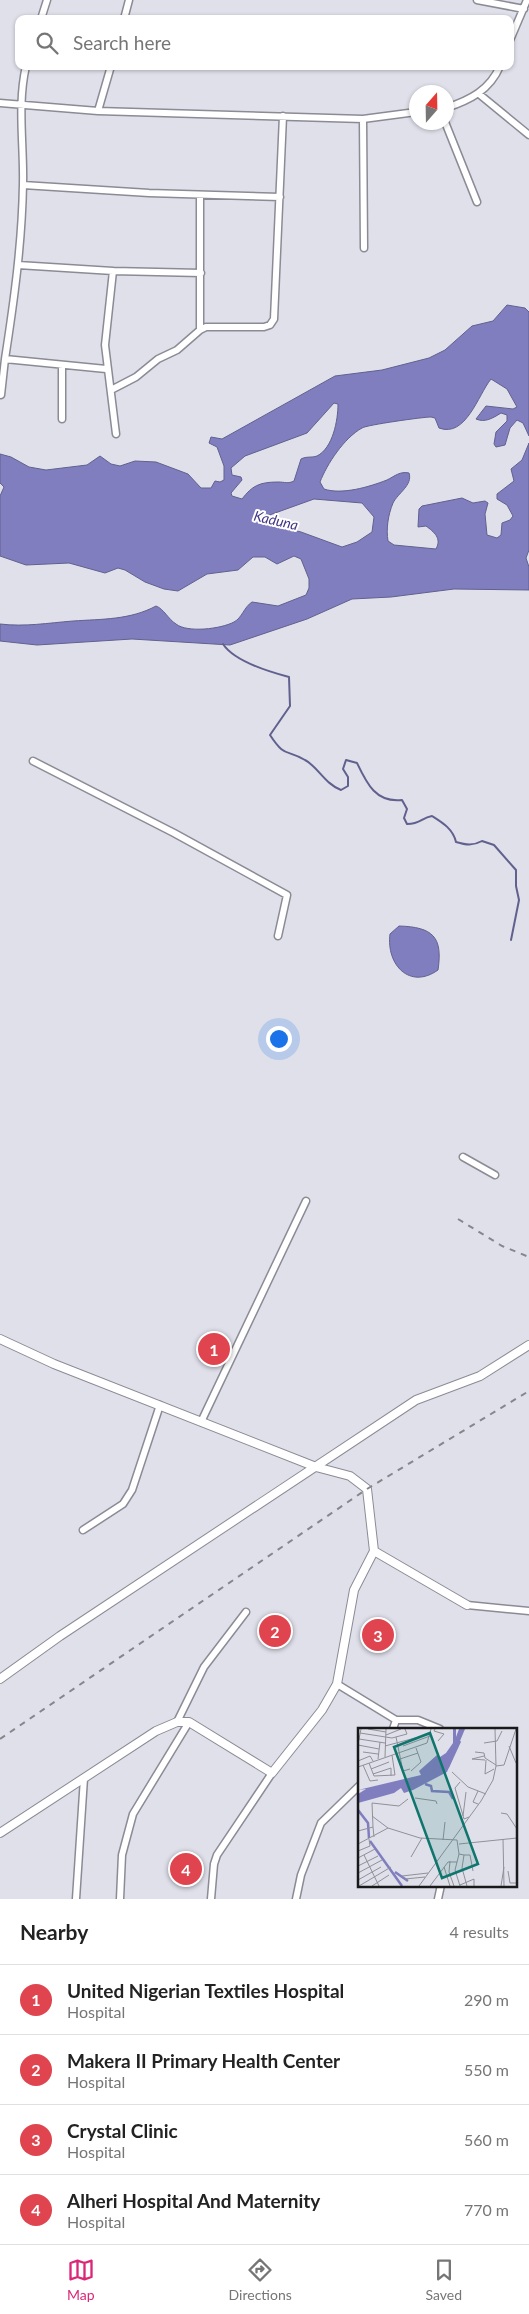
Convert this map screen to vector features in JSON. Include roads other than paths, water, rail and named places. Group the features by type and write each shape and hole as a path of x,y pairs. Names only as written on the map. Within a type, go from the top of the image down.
{"street":[{"path":"42,15 47,0"},
{"path":"125,15 128,0"},
{"path":"477,0 524,9"},
{"path":"514,31 527,0"},
{"path":"0,395 18,265 23,185 22,105 26,70"},
{"path":"98,111 109,70"},
{"path":"454,104 478,94 495,77 498,70"},
{"path":"478,94 529,135"},
{"path":"0,103 98,111 363,119 409,113"},
{"path":"111,390 136,377 158,359 177,350 206,327 264,327 270,325 274,319 284,116"},
{"path":"363,119 364,248"},
{"path":"448,130 477,202"},
{"path":"23,185 200,195 280,196"},
{"path":"200,195 200,330"},
{"path":"18,265 113,272 201,273"},
{"path":"113,272 105,334 106,369 111,390 116,434"},
{"path":"5,359 106,369"},
{"path":"62,365 62,419"},
{"path":"33,761 174,833 287,895 278,936"},
{"path":"464,1157 495,1175"},
{"path":"201,1422 306,1201"},
{"path":"0,1339 54,1364 201,1422 316,1467 350,1476 367,1489 374,1551 354,1590 337,1684 322,1710 272,1773 217,1855 214,1864 211,1899"},
{"path":"0,1679 67,1631 416,1400 480,1376 529,1345"},
{"path":"82,1530 123,1504 132,1490 160,1405"},
{"path":"374,1551 466,1605 529,1611"},
{"path":"177,1722 204,1667 246,1612"},
{"path":"337,1684 396,1720 418,1720 438,1728"},
{"path":"393,1728 396,1720"},
{"path":"0,1833 156,1730 177,1722 189,1722 272,1773"},
{"path":"120,1899 122,1855 133,1814 189,1722"},
{"path":"76,1899 84,1778"},
{"path":"296,1899 301,1874 321,1823 358,1787"},
{"path":"438,1899 441,1886"}],"waterway":[{"path":"223,644 235,656 244,661 289,677 290,706 270,735 283,750 310,763 330,784 341,790 348,786 348,777 343,769 346,760 357,763 369,785 379,795 393,800 402,800 407,809 404,818 407,824 432,816 450,830 456,842 476,844 482,841 494,845 516,870 516,886 519,900 511,940"}],"railway":[{"path":"458,1219 502,1246 529,1257"},
{"path":"0,1739 367,1489 529,1391"}],"place":[{"name":"United Nigerian Textiles Hospital","path":"214,1349"},
{"name":"Makera II Primary Health Center","path":"275,1631"},
{"name":"Crystal Clinic","path":"378,1635"},
{"name":"Alheri Hospital And Maternity","path":"186,1869"}],"water label":[{"name":"Kaduna","path":"276,520"}]}
